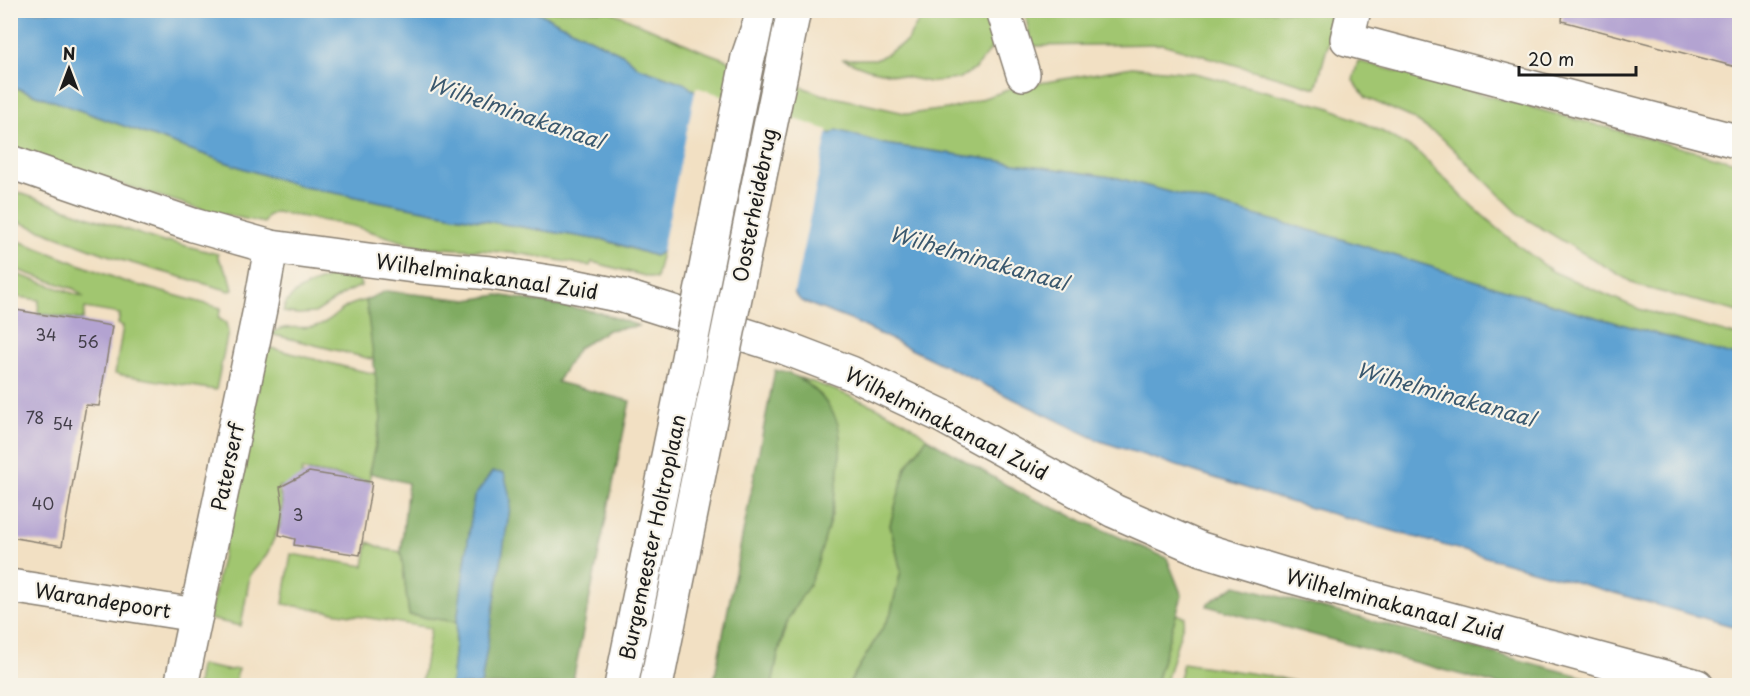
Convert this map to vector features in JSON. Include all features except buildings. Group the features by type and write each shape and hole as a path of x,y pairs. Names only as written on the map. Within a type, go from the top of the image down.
{"street":[{"name":"Oosterheidebrug","path":"682,388 748,57 764,10"},
{"name":"Oosterheidebrug","path":"714,400 794,10"},
{"path":"1003,10 1023,74"},
{"path":"1351,25 1740,142"},
{"name":"Wilhelminakanaal Zuid","path":"10,162 192,225 271,247 563,284 633,299 783,347 851,373 940,416 1114,511 1201,549 1297,578 1697,686"},
{"name":"Paterserf","path":"181,686 256,332 271,247"},
{"name":"Burgemeester Holtroplaan","path":"621,686 682,388"},
{"name":"Burgemeester Holtroplaan","path":"656,686 714,400"},
{"name":"Warandepoort","path":"10,586 196,615"}],"green space":[{"path":"535,11 610,11 700,50 821,94 909,114 954,108 1017,87 1132,67 1194,73 1328,107 1383,132 1418,152 1473,207 1552,271 1639,309 1739,336 1739,357 1578,312 1331,236 1118,178 884,144 837,130 832,134 691,89 686,84 638,67 624,55"},
{"path":"913,11 991,11 996,25 991,49 974,70 958,79 929,82 868,69 842,59 878,59 906,42 923,14"},
{"path":"1025,11 1337,11 1316,88 1162,44 1031,46"},
{"path":"1358,61 1739,163 1739,312 1638,286 1521,216 1442,138 1410,117 1366,98 1353,80"},
{"path":"11,86 245,169 304,187 455,216 601,239 654,256 662,252 656,279 592,262 590,266 523,254 420,247 353,226 276,212 267,216 264,223 204,210 11,150"},
{"path":"11,190 166,243 167,241 218,254 218,258 230,277 233,290 121,260 11,219"},
{"path":"11,238 123,281 221,308 218,318 226,323 228,332 216,390 115,374 123,326 118,324 120,314 85,308 83,320 38,313 39,300 12,296 11,299 11,272 84,297 74,289 11,268"},
{"path":"327,275 359,279 361,286 347,292 315,313 283,312 285,305 294,295 326,279"},
{"path":"386,291 468,300 498,295 598,312 639,326 608,330 578,348 557,382 630,401 572,685 481,685 511,501 474,497 457,622 409,615 401,552 408,483 370,473 381,419 366,300"},
{"path":"366,300 375,360 271,334 282,328 321,325 348,306"},
{"path":"267,347 377,374 381,419 370,467 370,481 302,470 301,474 305,475 282,491 281,486 278,487 282,502 281,523 266,556 250,575 241,626 209,619"},
{"path":"775,370 795,376 809,385 824,400 835,417 839,432 840,452 834,500 816,568 786,626 772,685 713,685"},
{"path":"796,377 829,388 905,421 927,438 906,467 890,525 901,571 890,616 848,685 772,686 789,618 809,584 832,515 838,470 840,437 821,395"},
{"path":"927,438 1020,493 1167,558 1182,596 1155,685 848,685 890,616 901,571 890,525 906,467"},
{"path":"368,542 384,549 401,552 409,615 457,622 451,685 421,685 431,628 283,604 291,554 364,566"},
{"path":"1236,585 1614,685 1499,685 1207,606 1208,603"},
{"path":"1176,614 1185,617 1165,685 1155,686"},
{"path":"1183,663 1276,677 1307,685 1177,685"},
{"path":"200,665 226,670 238,669 235,685 197,686"}],"water":[{"name":"Wilhelminakanaal","path":"11,11 535,11 624,55 638,67 686,84 691,89 831,134 837,130 884,144 1118,178 1331,236 1578,312 1739,357 1739,628 1286,501 1100,441 853,321 801,301 793,292 662,252 655,256 602,239 455,216 304,187 245,169 11,86"},
{"path":"492,472 504,473 511,501 481,685 451,685 474,497"}],"pier":[{"path":"696,87 828,130 793,297 665,254 661,256"}]}
